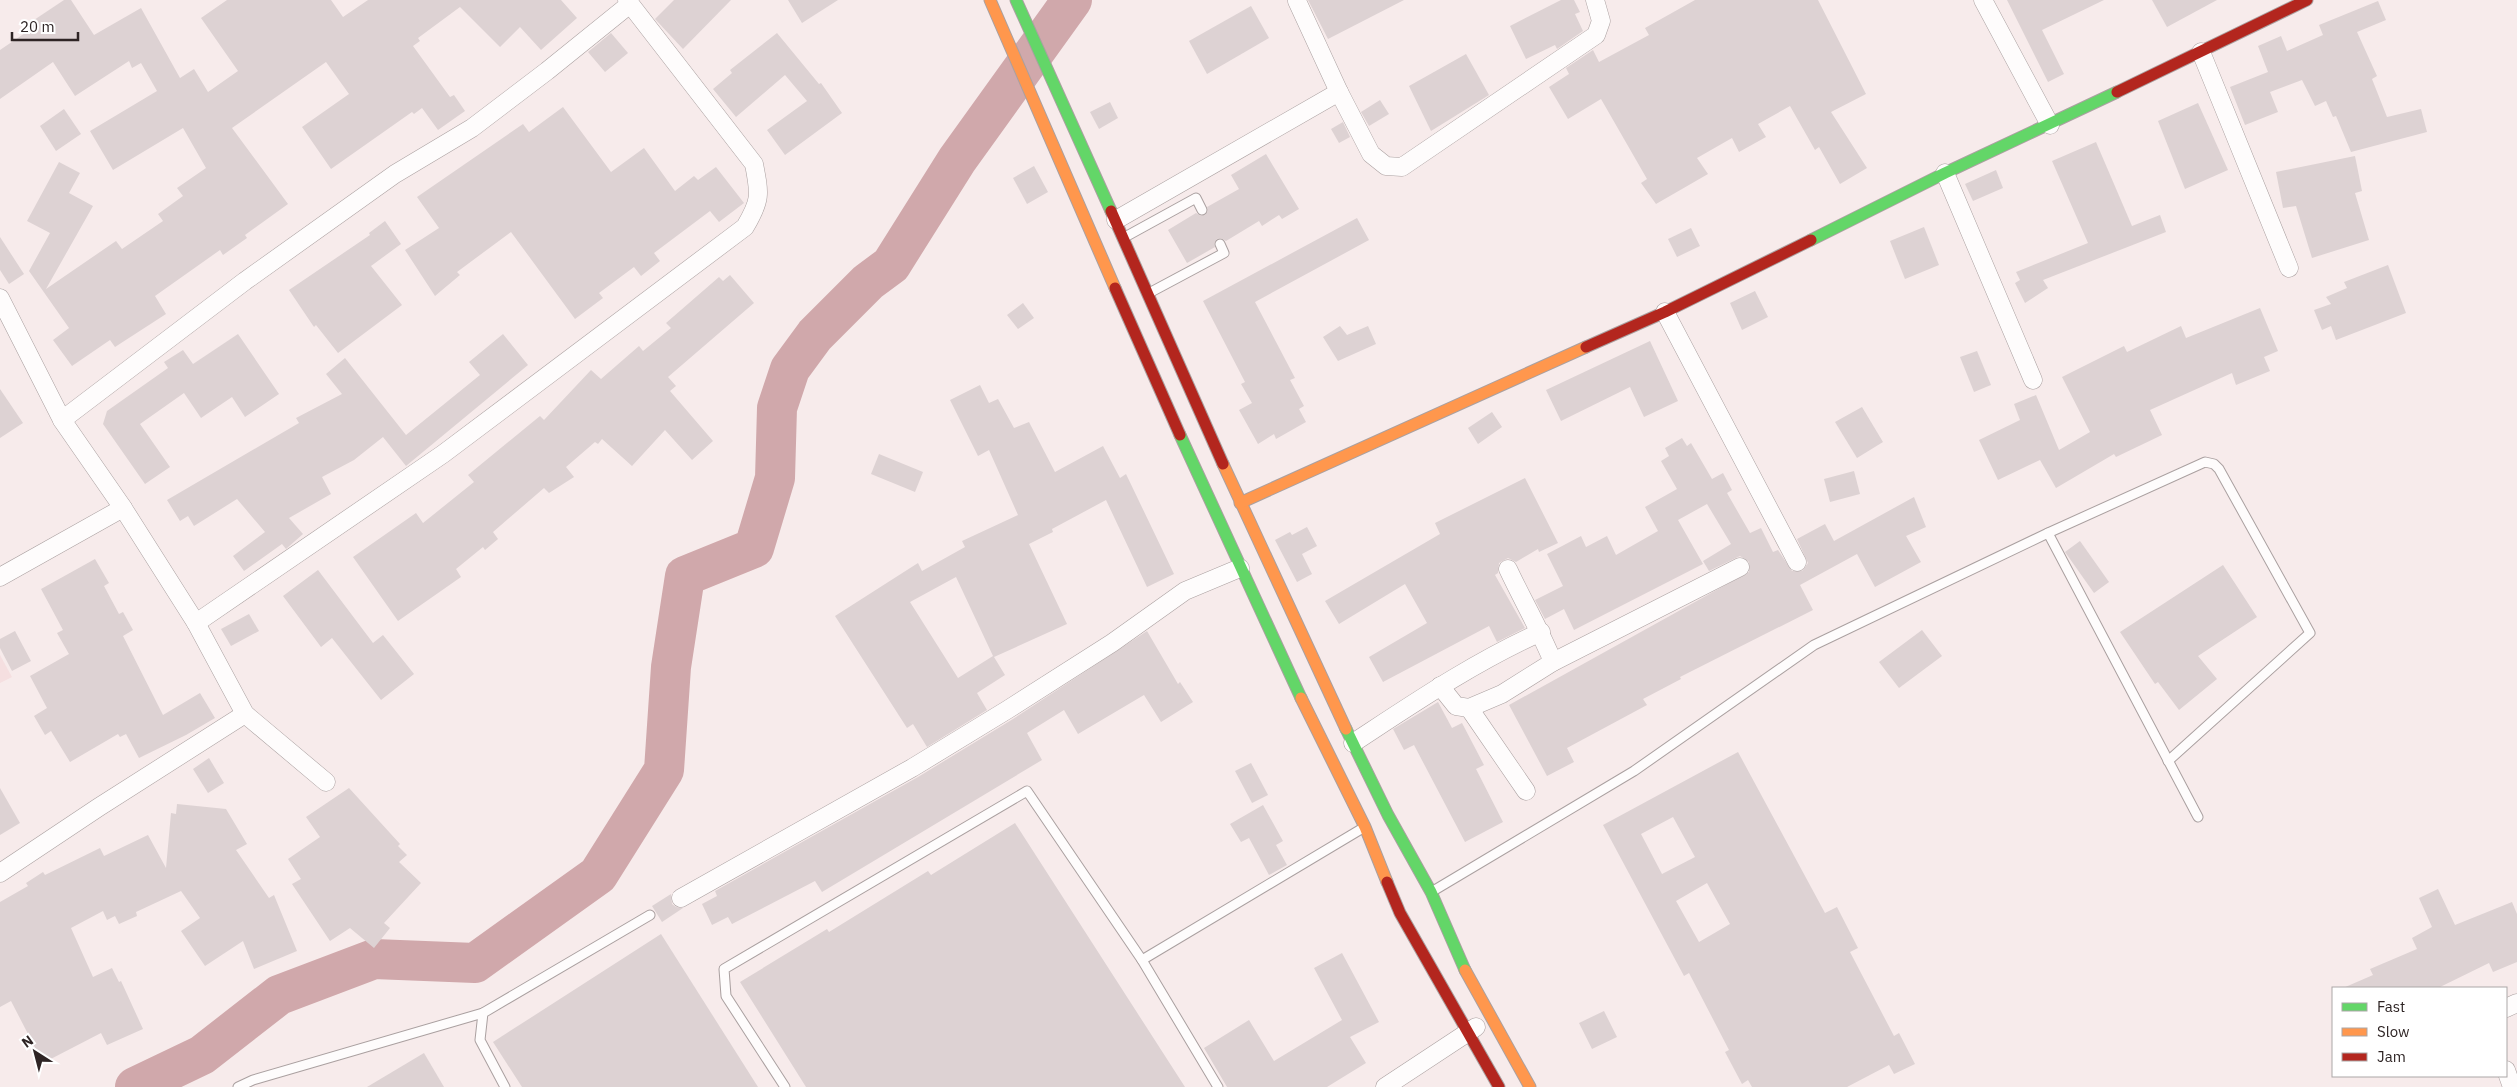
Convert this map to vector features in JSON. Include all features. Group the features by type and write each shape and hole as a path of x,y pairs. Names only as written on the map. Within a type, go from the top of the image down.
{"main road":[{"path":"990,0 1130,324 1240,568 1322,741 1377,821 1431,892 1472,984 1530,1087"},
{"path":"1016,0 1116,220 1240,503 1353,742 1377,821 1400,913 1499,1087"},
{"path":"1240,503 1665,312 1945,174 2050,126 2307,0"}],"street":[{"path":"1297,1 1339,92 1371,154 1386,166 1402,167 1596,35 1601,22 1595,0"},
{"path":"1983,0 2050,126"},
{"path":"62,420 245,281 395,174 472,128 547,72 628,2 754,164 759,189 758,206 745,227 443,454 196,623"},
{"path":"2201,52 2289,268"},
{"path":"1116,220 1339,92"},
{"path":"1945,174 2033,380"},
{"path":"0,298 62,420 123,508 196,623 245,714 326,782"},
{"path":"1665,312 1797,562"},
{"path":"0,577 123,508"},
{"path":"1440,686 1456,706 1469,708 1502,694 1553,662 1740,566"},
{"path":"680,898 895,777 1007,710 1112,643 1185,591 1240,568"},
{"path":"1508,569 1526,609 1541,632 1553,662"},
{"path":"1353,742 1440,686 1507,647 1541,632"},
{"path":"1469,708 1526,791"},
{"path":"0,873 245,714"},
{"path":"1385,1087 1468,1031 1492,1019"},
{"path":"2507,1073 2512,1087"}],"lane":[{"path":"1123,238 1196,198 1202,210"},
{"path":"1148,293 1224,252 1220,244"},
{"path":"1431,892 1634,771 1814,645 2048,533 2205,462 2214,464 2310,633 2168,761"},
{"path":"2048,533 2198,817"},
{"path":"785,1087 726,996 724,969 1027,792 1142,960 1218,1087"},
{"path":"1142,960 1377,821"},
{"path":"238,1087 254,1080 483,1013 650,915"},
{"path":"483,1013 480,1040 505,1087"}],"shaded area":[{"path":"0,655 12,677 0,683"}],"building":[{"path":"64,0 71,0 94,35 141,8 180,78 194,69 208,92 238,71 201,18 227,0 331,0 343,17 368,0 561,0 577,18 541,50 520,27 500,47 460,7 418,38 420,41 413,46 450,97 454,95 465,111 438,130 422,108 414,114 412,112 331,169 302,127 349,94 326,62 232,128 288,204 245,235 247,238 223,255 220,250 155,296 166,314 115,347 110,340 72,366 53,340 69,328 29,271 50,233 27,221 59,162 80,173 69,193 93,206 46,289 116,241 122,249 163,221 158,214 183,196 177,188 206,168 183,128 113,170 90,131 157,91 141,63 132,68 129,61 75,96 53,62 0,99 0,50 31,29 28,24"},
{"path":"674,0 731,0 683,49 655,19"},
{"path":"788,0 838,0 802,23"},
{"path":"1308,0 1404,0 1328,39"},
{"path":"1561,0 1574,0 1580,12 1575,14 1583,31 1557,49 1555,45 1526,59 1510,26"},
{"path":"1695,0 1818,0 1866,94 1831,112 1867,168 1840,184 1819,147 1815,150 1790,106 1758,124 1766,137 1739,152 1732,138 1697,158 1708,174 1656,204 1641,183 1647,179 1601,99 1568,119 1549,87 1569,74 1566,68 1593,50 1599,62 1649,35 1645,28"},
{"path":"2007,0 2104,0 2042,30 2064,74 2048,82"},
{"path":"2152,0 2217,0 2167,27"},
{"path":"2378,1 2386,20 2357,32 2377,76 2372,79 2387,117 2421,109 2427,132 2351,152 2336,116 2333,117 2326,101 2315,106 2302,80 2270,92 2278,112 2245,125 2230,87 2268,72 2258,46 2281,36 2287,51 2323,35 2319,25"},
{"path":"1251,6 1269,38 1207,74 1189,41"},
{"path":"611,33 628,53 605,72 588,52"},
{"path":"777,33 819,84 821,83 842,113 785,155 767,130 807,101 785,75 736,117 713,89 732,73 730,70"},
{"path":"1466,54 1489,95 1431,131 1409,86"},
{"path":"1380,100 1389,114 1369,126 1361,112"},
{"path":"1110,102 1118,118 1099,129 1090,112"},
{"path":"2198,103 2228,170 2185,189 2158,121"},
{"path":"563,107 611,172 644,148 675,191 694,176 698,180 716,167 744,203 719,222 710,211 654,253 660,261 641,276 634,267 599,293 603,298 575,319 511,232 457,272 460,275 435,296 405,250 439,228 417,197 523,124 529,132"},
{"path":"64,109 81,134 56,151 40,126"},
{"path":"1343,122 1350,137 1339,143 1331,129"},
{"path":"2096,142 2132,226 2160,215 2166,232 2043,280 2048,288 2025,303 2015,283 2020,280 2016,272 2088,243 2052,161"},
{"path":"1266,154 1299,209 1282,219 1279,215 1262,226 1259,221 1226,241 1221,238 1217,239 1214,243 1215,247 1187,263 1168,230 1196,213 1201,216 1205,215 1208,211 1207,207 1239,189 1231,175"},
{"path":"2355,156 2362,191 2355,193 2369,240 2312,258 2296,206 2283,208 2276,172"},
{"path":"1034,166 1048,192 1027,204 1013,178"},
{"path":"1996,170 2003,188 1973,201 1965,184"},
{"path":"1357,218 1369,240 1255,302 1295,378 1290,380 1304,406 1299,409 1306,422 1276,439 1274,434 1258,444 1239,410 1252,403 1241,384 1245,382 1203,301"},
{"path":"385,221 401,244 371,266 402,305 338,353 316,325 314,327 289,290 370,235 369,233"},
{"path":"1924,227 1939,265 1905,279 1890,241"},
{"path":"1691,228 1700,246 1677,257 1668,239"},
{"path":"0,237 24,274 9,284 0,270"},
{"path":"2388,265 2406,313 2336,340 2331,326 2322,330 2314,310 2331,304 2326,297 2347,288 2344,282"},
{"path":"730,275 754,303 668,377 676,386 670,391 713,441 692,460 665,430 632,466 602,439 598,444 595,442 566,467 574,477 549,493 544,488 493,532 498,539 485,550 483,547 456,569 461,577 398,621 353,557 416,513 423,523 474,482 468,475 540,416 544,420 591,370 601,379 639,346 643,351 671,328 666,323 719,277 723,281"},
{"path":"1755,291 1768,317 1742,330 1730,303"},
{"path":"1023,303 1034,318 1018,329 1007,315"},
{"path":"2260,308 2278,351 2264,357 2270,371 2236,385 2232,373 2150,410 2162,435 2116,457 2114,454 2056,488 2040,460 1998,480 1979,440 2020,420 2014,404 2036,395 2059,450 2090,432 2062,377 2124,346 2127,352 2181,326 2186,338"},
{"path":"1340,326 1347,335 1368,326 1376,344 1338,361 1323,337"},
{"path":"238,334 279,394 245,417 232,397 201,418 184,393 140,424 170,467 145,484 103,424 107,411 168,368 164,362 183,350 193,364"},
{"path":"503,334 528,365 406,466 383,437 354,460 322,477 331,494 289,518 303,534 286,549 282,544 244,571 233,556 265,532 237,499 194,526 188,516 180,521 167,500 299,423 296,418 342,394 326,374 345,358 406,435 480,375 469,362"},
{"path":"1650,341 1678,401 1644,417 1630,387 1561,421 1546,390"},
{"path":"1977,351 1991,385 1974,392 1960,357"},
{"path":"980,385 989,403 998,399 1014,428 1029,422 1055,472 1103,446 1120,478 1126,474 1174,574 1147,587 1106,500 1052,529 1053,532 1029,544 1067,624 994,657 1005,675 977,693 987,710 927,747 913,724 907,728 835,616 918,563 922,571 965,547 962,541 1018,515 989,450 978,456 950,400","holes":["956,577 993,656 958,678 910,602"]},
{"path":"0,389 23,423 0,438"},
{"path":"1862,407 1883,442 1857,458 1835,422"},
{"path":"1492,412 1502,427 1478,444 1468,428"},
{"path":"1682,438 1687,446 1691,443 1712,479 1723,473 1732,490 1727,493 1750,533 1761,528 1773,552 1778,550 1792,571 1802,571 1808,563 1797,539 1825,524 1834,541 1914,497 1926,527 1906,536 1921,562 1875,587 1857,554 1800,585 1813,610 1680,677 1681,679 1643,699 1647,705 1567,748 1574,762 1547,776 1509,705 1749,572 1749,562 1740,556 1709,571 1703,561 1731,544 1707,504 1678,520 1703,564 1574,630 1564,609 1545,619 1535,600 1563,586 1547,554 1581,536 1586,547 1607,536 1616,555 1658,531 1645,507 1677,489 1661,461 1669,456 1665,448"},
{"path":"879,454 923,472 915,492 871,474"},
{"path":"1854,471 1860,494 1830,502 1824,479"},
{"path":"1525,478 1558,543 1539,552 1538,549 1516,562 1508,558 1499,563 1498,573 1495,575 1525,628 1497,642 1489,626 1383,682 1369,657 1427,623 1405,584 1339,624 1325,601 1440,534 1435,523"},
{"path":"1307,527 1317,546 1302,554 1312,574 1297,582 1275,540 1290,532 1292,535"},
{"path":"2080,541 2109,582 2094,593 2065,552"},
{"path":"95,559 109,583 104,586 119,614 123,612 133,630 123,636 163,715 200,693 215,718 186,735 139,758 126,734 120,737 118,734 70,762 51,731 45,735 34,716 47,708 30,676 69,654 57,633 63,630 41,589"},
{"path":"2223,565 2257,617 2198,656 2217,679 2179,710 2158,682 2155,684 2120,632"},
{"path":"318,570 373,643 383,635 414,674 381,700 332,638 321,647 283,596"},
{"path":"249,614 259,631 231,646 221,629"},
{"path":"1922,630 1942,656 1899,688 1879,662"},
{"path":"15,631 31,661 12,671 0,648 0,639"},
{"path":"1147,631 1178,684 1180,682 1193,702 1161,722 1144,695 1078,734 1064,710 1027,733 1042,760 822,892 815,881 732,924 728,917 712,925 702,904 717,896 715,891 918,777 1013,719"},
{"path":"1438,702 1452,728 1462,723 1484,765 1476,769 1503,822 1465,842 1414,745 1404,750 1393,729"},
{"path":"1738,752 1825,913 1837,907 1858,948 1850,952 1894,1036 1899,1033 1915,1064 1894,1074 1889,1065 1847,1087 1752,1087 1748,1080 1742,1084 1725,1052 1729,1050 1689,973 1684,976 1603,825","holes":["1673,817 1695,857 1662,874 1641,834","1707,883 1730,924 1699,942 1676,901"]},
{"path":"209,758 224,783 208,793 193,769"},
{"path":"1251,763 1268,795 1252,803 1235,771"},
{"path":"0,788 20,823 0,835"},
{"path":"349,788 400,844 398,846 407,855 399,862 421,883 384,923 390,928 374,948 350,928 330,941 292,884 301,879 288,859 320,837 306,817"},
{"path":"177,804 226,809 247,844 236,850 269,898 274,895 297,951 254,969 243,941 205,966 181,931 200,918 181,891 136,912 137,916 119,924 115,916 107,920 103,911 71,928 93,977 112,968 119,982 121,981 143,1029 107,1045 101,1033 43,1063 11,1001 0,1007 0,902 28,886 26,883 43,872 45,875 100,848 104,856 148,835 166,868 171,813 176,814"},
{"path":"1263,805 1283,841 1276,845 1287,865 1269,875 1249,838 1241,842 1230,824"},
{"path":"1015,823 1185,1087 806,1087 740,982 827,929 829,932 928,871 931,875"},
{"path":"2438,889 2455,925 2512,902 2517,914 2517,962 2493,972 2489,963 2440,987 2345,987 2373,975 2370,969 2417,949 2412,938 2432,927 2419,898"},
{"path":"671,894 672,904 683,908 662,922 652,906"},
{"path":"661,934 758,1087 522,1087 493,1042"},
{"path":"1342,953 1379,1022 1350,1037 1366,1063 1327,1087 1227,1087 1204,1048 1249,1020 1274,1061 1342,1020 1314,968"},
{"path":"1604,1011 1617,1037 1592,1049 1579,1023"},
{"path":"424,1053 444,1087 367,1087"}],"waterway":[{"path":"135,1087 202,1055 279,995 374,959 475,963 598,875 664,770 671,667 685,576 754,548 775,478 777,408 790,369 815,335 868,282 891,265 957,160 1072,0"}],"traffic: fast":[{"path":"1016,0 1111,211"},
{"path":"1811,240 1945,173 2117,92"},
{"path":"1180,435 1301,698"},
{"path":"1346,729 1388,815 1431,892 1465,970"}],"traffic: slow":[{"path":"990,0 1115,288"},
{"path":"1240,503 1586,347"},
{"path":"1223,464 1346,729"},
{"path":"1301,698 1365,827 1387,882"},
{"path":"1465,970 1530,1087"}],"traffic: jam":[{"path":"2117,92 2307,0"},
{"path":"1111,211 1223,464"},
{"path":"1586,347 1665,312 1811,240"},
{"path":"1115,288 1180,435"},
{"path":"1387,882 1400,913 1499,1087"}]}
